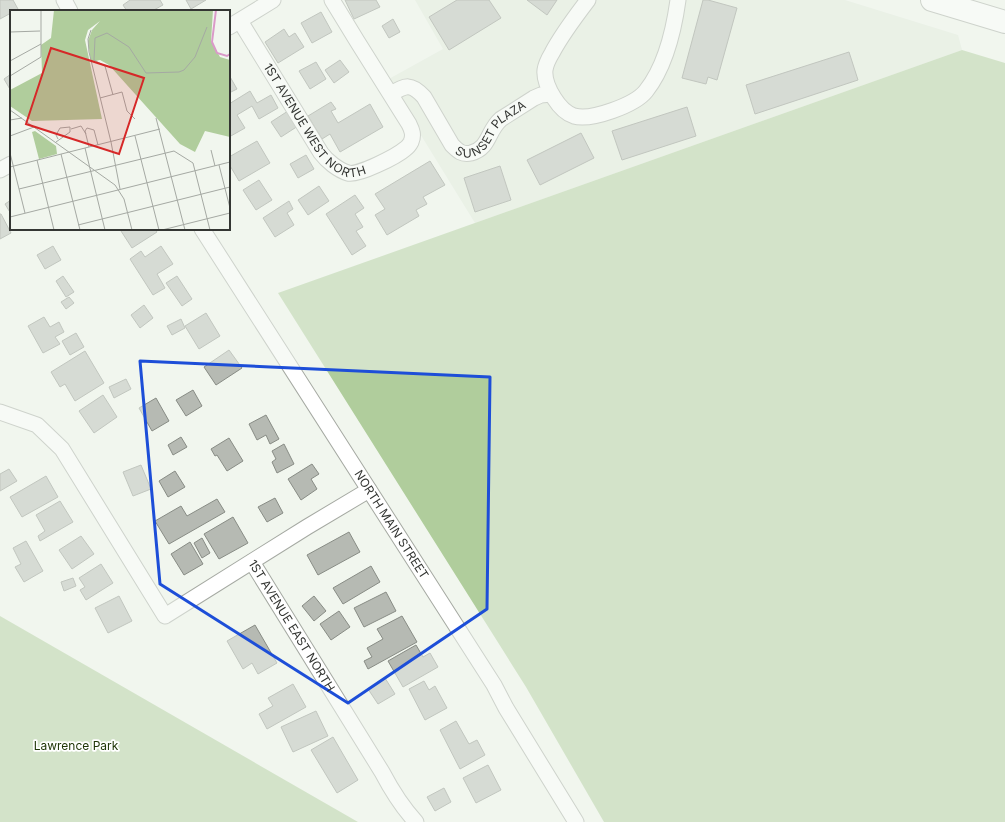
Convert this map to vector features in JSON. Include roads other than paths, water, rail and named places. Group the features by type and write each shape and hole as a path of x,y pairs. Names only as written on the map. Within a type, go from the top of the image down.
{"main road":[{"path":"932,0 1005,22"}],"street":[{"path":"64,0 69,10"},
{"path":"234,24 273,0"},
{"name":"1ST AVENUE WEST NORTH","path":"234,24 320,154 327,161 343,171 350,174 359,173 376,166 405,149 413,137 413,132 332,0"},
{"path":"588,0 557,43 547,62 545,70 545,78 551,94 564,110 576,116 582,117 602,114 615,110 633,101 646,92 658,71 671,38 676,18 678,0"},
{"name":"SUNSET PLAZA","path":"391,94 402,87 407,86 418,91 424,97 452,145 458,151 465,154 478,151 483,147 497,122 501,119 534,98 541,95 551,94"},
{"path":"0,170 10,165"},
{"name":"NORTH MAIN STREET","path":"203,230 494,686 572,820"},
{"name":"1ST AVENUE EAST NORTH","path":"0,412 37,425 62,449 165,616 252,562 404,810 416,822"},
{"path":"252,562 369,490"}],"park label":[{"name":"Lawrence Park","path":"76,746"}]}
